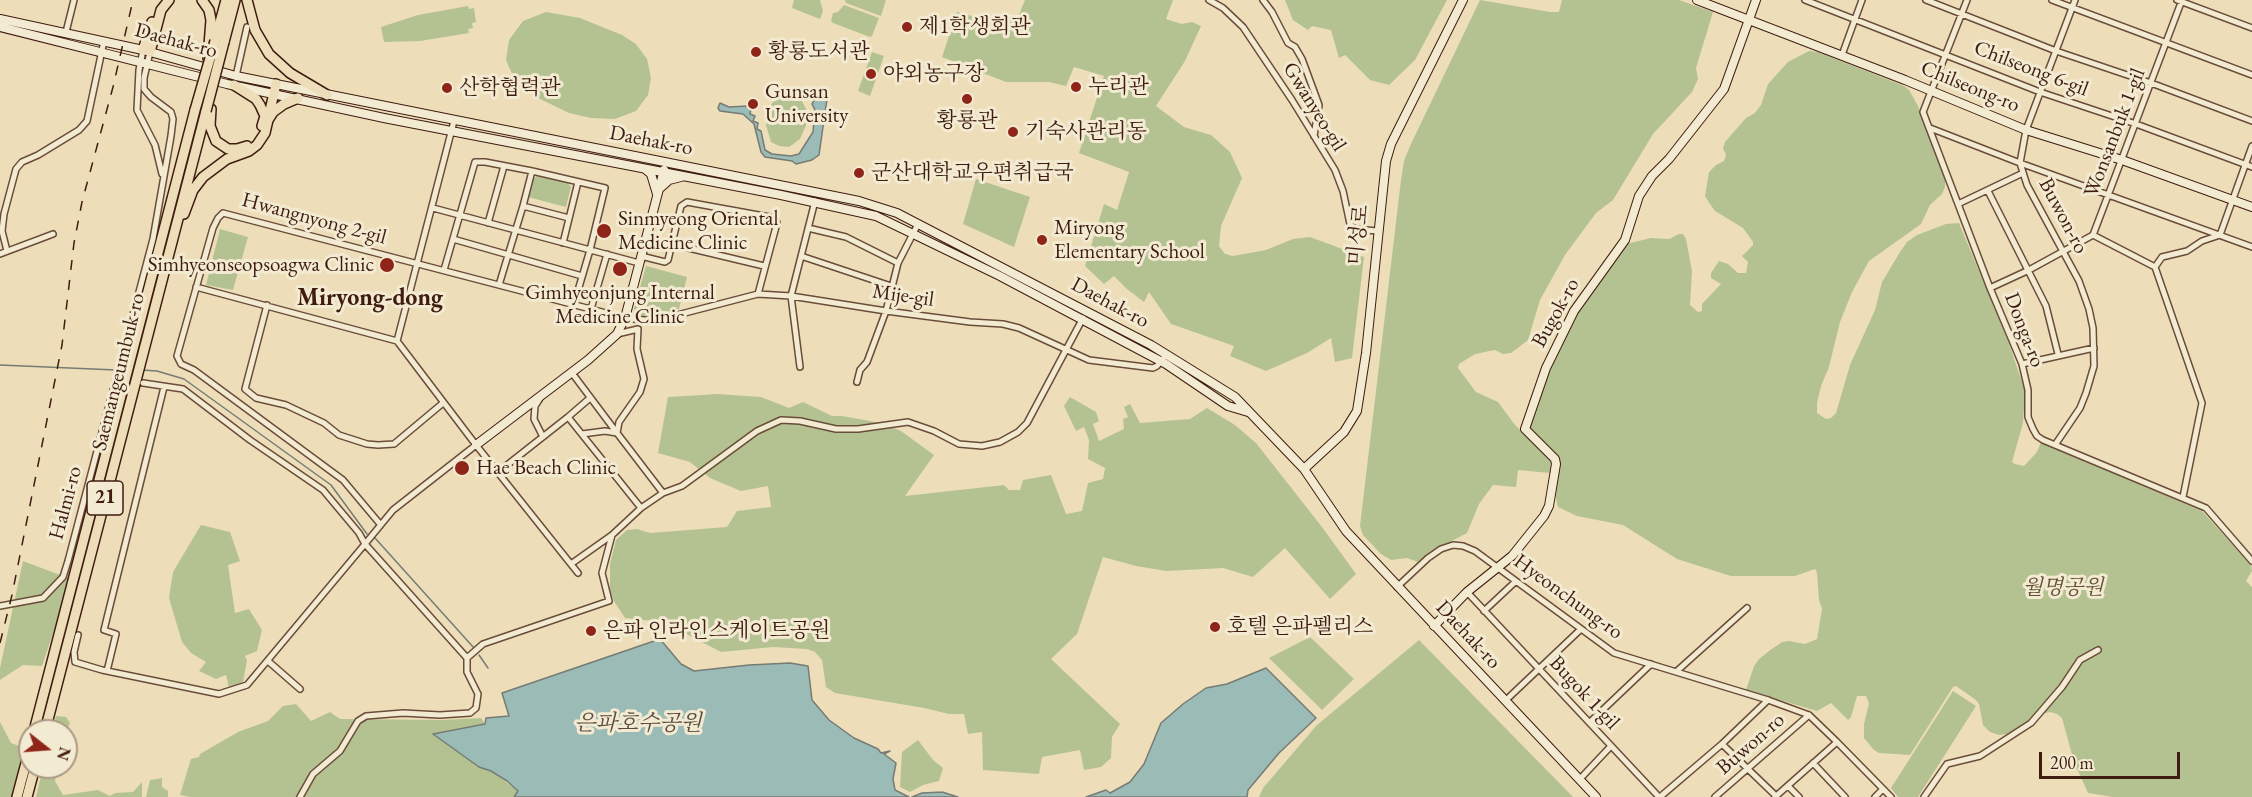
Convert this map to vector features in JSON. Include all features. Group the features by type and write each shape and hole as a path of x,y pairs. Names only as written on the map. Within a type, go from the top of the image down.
{"highway":[{"path":"147,51 160,0"},
{"path":"147,51 161,10 168,0"},
{"path":"202,0 209,10 216,40"},
{"name":"Saemangeumbuk-ro","path":"132,356 146,337 204,112 208,67 226,0"},
{"name":"Saemangeumbuk-ro","path":"71,612 130,382 132,356 213,86 216,40 235,0"},
{"path":"247,0 255,30 269,54 290,73 327,95"},
{"path":"204,112 212,134 222,145 237,149 244,148 255,140 263,124 264,111 256,99 235,81"},
{"path":"146,337 194,190 202,177 214,167 257,145 265,133 275,89"},
{"path":"268,120 279,107 298,98"},
{"name":"21","path":"37,719 60,634 71,612"},
{"name":"21","path":"49,719 74,636 71,612"},
{"path":"17,797 22,779"},
{"path":"27,797 32,779"}],"street":[{"path":"66,32 74,0"},
{"name":"Gwanyeo-gil","path":"1209,0 1223,8 1243,27 1314,136 1335,170 1343,191 1350,224 1355,229 1377,231"},
{"path":"1263,0 1288,43 1295,47 1302,59 1319,105 1314,136"},
{"name":"미성로","path":"1304,469 1344,432 1357,411 1366,353 1386,161 1391,144 1463,0"},
{"name":"Chilseong-ro","path":"1697,0 1931,90 2026,130 2122,160 2252,207"},
{"name":"Bugok-ro","path":"1434,626 1467,592 1512,556 1549,507 1555,459 1525,429 1554,350 1579,303 1625,240 1639,196 1652,176 1669,159 1724,89 1756,0"},
{"name":"Chilseong 6-gil","path":"1805,0 2040,92 2136,124 2252,167"},
{"path":"1842,55 1862,0"},
{"path":"1926,0 2056,51 2151,83 2252,121"},
{"name":"Donga-ro","path":"1967,0 1923,112 1990,288 2022,364 2028,390 2028,417 2032,429 2037,436 2055,445 2206,508 2252,561"},
{"path":"2052,0 2252,75"},
{"name":"Buwon-ro","path":"2055,445 2084,400 2094,366 2093,328 2079,281 2027,185 2019,163 2026,130 2075,0"},
{"path":"2180,1 2252,28"},
{"name":"Wonsanbuk 1-gil","path":"2093,235 2167,43 2180,1"},
{"name":"Daehak-ro","path":"0,19 147,51 235,81"},
{"name":"Daehak-ro","path":"0,27 144,62 235,81 275,89 309,91 879,206 918,224 1167,354 1234,397 1266,427 1304,469 1346,531 1596,797"},
{"path":"235,81 247,27"},
{"path":"7,251 2,231 4,214 16,170 22,162 79,130 87,122 104,41"},
{"name":"Halmi-ro","path":"147,51 136,110 159,154 162,165 162,191"},
{"name":"Halmi-ro","path":"0,606 43,598 63,577 130,382 132,356 162,191 172,119 171,112 144,89 144,62"},
{"name":"Daehak-ro","path":"275,89 309,101 876,216 1082,320 1161,362 1228,406 1249,413"},
{"path":"397,341 454,121"},
{"path":"1930,128 2019,163 2252,247"},
{"path":"2220,235 2252,147"},
{"path":"444,270 475,162 532,171 605,188 574,304"},
{"path":"74,636 75,662 107,671 219,694 247,686 393,510 572,373 617,334 625,318 666,162"},
{"path":"488,223 504,166"},
{"path":"644,168 651,174 658,191"},
{"path":"499,285 510,255 532,171"},
{"path":"1958,204 2023,173"},
{"path":"658,191 669,180 683,176"},
{"path":"563,243 578,182"},
{"path":"1988,190 2046,306 2058,354"},
{"path":"800,367 791,296 817,193"},
{"path":"433,208 607,254 665,261 668,260 681,206 687,202 775,218 777,223 758,294"},
{"path":"523,206 569,218"},
{"name":"Hwangnyong 2-gil","path":"380,524 344,480 194,370 181,364 177,356 196,286 213,228 223,213 625,318"},
{"path":"857,382 886,311 898,263 918,224"},
{"path":"808,228 846,237 898,263"},
{"path":"0,254 53,234"},
{"path":"1990,288 2029,270 2093,235 2155,267 2202,403 2183,497"},
{"path":"2155,267 2162,257 2187,251 2202,241 2220,235"},
{"path":"453,239 582,276"},
{"path":"672,244 764,266"},
{"path":"591,309 607,254"},
{"path":"801,256 891,286"},
{"path":"196,286 397,341 497,473 578,573"},
{"name":"Mije-gil","path":"625,318 654,321 758,294 791,296 886,311 1003,324 1019,328 1089,360 1146,368 1158,366 1161,362"},
{"path":"267,305 245,389 256,398 286,405 324,423 339,435 378,445 394,444 443,403"},
{"path":"571,564 612,535 641,508 663,493 682,486 757,431 781,420 800,420 836,429 858,429 908,422 934,430 959,444 982,446 999,442 1018,432 1027,423 1086,310"},
{"path":"617,334 654,321"},
{"path":"617,433 620,422 640,392 644,379 637,349 638,328"},
{"path":"2022,364 2058,354 2094,348"},
{"path":"1161,362 1167,354"},
{"path":"572,373 663,493"},
{"path":"130,382 183,389 250,440 323,490 359,533 365,544 466,658 467,672 478,694 476,708 470,713 446,715 403,713 366,716 358,720 340,752 313,774 300,797"},
{"path":"107,671 116,634 104,630 164,387"},
{"path":"542,396 535,406 534,419 543,437"},
{"path":"497,473 590,398"},
{"path":"568,417 641,508"},
{"path":"582,434 604,431 617,433"},
{"path":"466,658 483,644 609,601 602,573 612,535"},
{"name":"Hyeonchung-ro","path":"1397,587 1441,549 1453,545 1475,551 1614,653 1677,671 1809,715 1892,797"},
{"path":"1484,611 1515,582"},
{"name":"Bugok 1-gil","path":"1467,592 1660,797 1722,744"},
{"path":"1677,671 1747,608"},
{"path":"1505,701 1581,629"},
{"path":"1924,797 1947,764 1980,756 2031,723 2062,687 2080,660 2098,650"},
{"path":"268,661 300,689"},
{"path":"1590,722 1651,664"},
{"path":"1768,700 1722,744 1776,797 1838,742"},
{"name":"Buwon-ro","path":"1715,797 1809,715"},
{"path":"1579,780 1611,746"},
{"path":"1813,763 1845,797"},
{"path":"1788,786 1798,797"},
{"path":"1875,797 1883,789"}],"green space":[{"path":"794,0 820,0 823,11 820,19 792,8"},
{"path":"845,0 886,0 881,16 846,3"},
{"path":"1025,0 1173,0 1166,19 1182,24 1192,22 1201,26 1185,61 1156,106 1184,127 1211,135 1230,152 1242,178 1221,226 1219,246 1225,254 1233,256 1266,250 1293,239 1310,237 1364,257 1352,358 1335,362 1331,338 1307,353 1266,371 1230,356 1234,346 1171,324 1149,292 1144,302 1114,276 1104,284 1085,266 1104,204 1117,210 1129,172 1079,153 1104,76 1074,67 1066,86 1049,82 1006,82 942,57 957,12 991,21 1018,17"},
{"path":"1285,0 1447,0 1415,60 1389,85 1370,80 1345,55 1339,58 1331,30 1312,26 1308,30 1293,20"},
{"path":"1480,0 1559,12 1562,0 1679,0 1713,12 1696,68 1698,79 1692,92 1653,134 1613,200 1596,213 1565,255 1540,300 1528,340 1511,353 1503,354 1495,350 1475,354 1459,364 1458,368 1476,392 1498,402 1515,425 1546,454 1551,462 1550,473 1518,470 1516,487 1493,485 1479,504 1467,533 1427,554 1418,562 1407,558 1391,560 1381,554 1363,535 1360,526 1404,161"},
{"path":"844,5 879,18 872,36 831,21 833,13 838,12"},
{"path":"468,6 469,9 474,8 476,22 472,23 473,28 468,29 469,33 420,41 384,42 381,27 418,15"},
{"path":"546,12 580,18 622,35 636,44 647,59 651,78 648,95 636,111 615,119 591,118 569,113 536,97 516,83 506,60 509,40 523,21"},
{"name":"월명공원","path":"1809,51 1818,52 1909,90 1918,106 1945,176 1945,187 1942,194 1930,205 1921,224 1869,261 1852,292 1840,322 1829,367 1821,386 1817,413 1826,419 1836,413 1850,365 1875,310 1882,282 1907,242 1917,235 1946,224 1959,223 2008,341 2025,391 2023,423 2012,462 2024,466 2037,452 2041,442 2202,511 2251,565 2252,571 2246,581 2252,587 2252,797 2113,797 2088,793 2074,762 2062,718 2050,712 2038,715 2008,734 1999,735 1990,732 1983,725 1979,704 1976,700 1956,686 1953,687 1910,755 1879,753 1864,738 1864,724 1869,703 1866,696 1857,696 1848,720 1831,703 1817,711 1746,690 1754,666 1769,651 1782,642 1805,644 1817,639 1822,609 1815,569 1795,576 1731,576 1677,559 1623,525 1577,516 1558,507 1555,494 1558,462 1529,429 1528,424 1547,368 1581,304 1622,245 1651,238 1669,239 1683,234 1692,271 1690,305 1698,312 1702,311 1702,304 1721,284 1711,278 1711,273 1719,261 1728,264 1738,273 1746,273 1748,262 1742,256 1753,245 1753,242 1743,228 1715,211 1710,204 1705,196 1709,172 1724,161 1725,142 1761,105 1768,84 1788,62"},
{"name":"야외농구장","path":"872,52 884,56 870,96 858,91"},
{"path":"782,96 801,99 807,111 807,123 800,139 789,147 771,142 766,125 772,103"},
{"path":"537,176 568,183 571,187 566,207 528,197 533,179"},
{"path":"976,179 1030,197 1014,247 963,224"},
{"path":"220,229 248,237 233,290 206,285"},
{"path":"646,266 687,277 679,309 652,319 637,316 634,309"},
{"path":"718,394 761,397 789,408 803,402 832,416 881,423 901,431 934,455 905,496 1004,485 1009,490 1020,490 1023,480 1051,475 1066,514 1082,511 1088,483 1103,479 1105,468 1088,459 1089,440 1084,427 1076,431 1064,406 1070,397 1096,412 1099,421 1093,424 1099,441 1124,429 1123,419 1128,417 1124,407 1130,404 1140,423 1190,419 1207,408 1235,425 1256,443 1356,574 1330,599 1285,548 1253,577 1223,568 1166,571 1103,557 1077,634 1051,659 1120,724 1112,737 1111,758 1101,767 1084,770 1080,750 1042,757 1039,774 983,770 982,732 968,734 964,714 949,714 835,693 826,687 822,660 815,652 807,649 773,647 721,652 679,630 673,623 625,618 610,590 610,564 616,540 627,530 637,529 650,533 727,527 737,511 771,507 768,486 741,491 710,478 690,462 658,453 668,397"},
{"path":"201,525 230,532 240,561 228,565 235,613 249,609 262,630 257,651 245,656 247,660 243,682 229,688 226,675 216,679 199,671 206,662 191,653 182,642 169,598 173,572"},
{"path":"23,561 71,579 42,666 23,665 0,680 0,668"},
{"path":"1310,637 1354,679 1322,710 1269,658"},
{"path":"1419,640 1573,797 1259,797 1263,788 1317,725"},
{"path":"1953,691 1976,706 1918,797 1898,797 1891,788"},
{"path":"296,704 311,721 330,712 340,719 481,718 485,724 434,734 479,767 491,771 518,791 514,797 190,797 180,795 191,759 199,757 200,754 238,732 268,721 283,706"},
{"path":"56,716 67,719 55,719"},
{"path":"0,722 11,743 18,746 18,774 12,797 0,797"},
{"path":"918,740 933,760 943,768 939,781 923,785 910,792 900,787 902,752"},
{"path":"162,778 162,787 168,791 168,797 146,797 150,780"},
{"path":"40,779 55,779 63,795 98,790 110,796 115,793 133,792 142,782 142,797 36,797"}],"water":[{"path":"818,94 822,94 827,99 819,155 812,160 796,164 792,161 765,157 761,152 754,124 743,114 720,111 718,108 720,103 729,107 748,106 751,109 750,114 755,116 753,121 758,123 757,129 761,131 765,150 772,154 791,156 799,154 813,132 815,110 812,104"},
{"name":"은파호수공원","path":"660,639 681,664 694,671 790,663 808,666 812,700 829,720 854,738 878,749 881,753 890,751 884,754 896,763 893,779 895,790 909,797 514,797 518,791 507,781 479,767 433,734 485,724 486,718 509,716 502,693"},
{"path":"1266,668 1316,718 1279,753 1248,790 1247,797 1086,797 1106,790 1110,793 1130,782 1144,764 1161,723 1183,704 1206,688 1227,684"},
{"path":"942,792 958,797 912,797 922,793"}],"waterway":[{"path":"0,365 116,370"},
{"path":"142,370 157,371 184,379 331,485 367,534"},
{"path":"375,538 474,648"},
{"path":"479,655 488,668"}],"railway":[{"path":"0,643 12,595 62,345 74,243 82,202 113,87 133,0"}],"place":[{"name":"제1학생회관","path":"907,27"},
{"name":"황룡도서관","path":"756,52"},
{"name":"야외농구장","path":"871,74"},
{"name":"누리관","path":"1076,87"},
{"name":"산학협력관","path":"447,88"},
{"name":"황룡관","path":"967,99"},
{"name":"Gunsan University","path":"753,104"},
{"name":"기숙사관리동","path":"1013,132"},
{"name":"군산대학교우편취급국","path":"859,173"},
{"name":"Sinmyeong Oriental Medicine Clinic","path":"604,231"},
{"name":"Miryong Elementary School","path":"1042,240"},
{"name":"Simhyeonseopsoagwa Clinic","path":"387,265"},
{"name":"Gimhyeonjung Internal Medicine Clinic","path":"620,269"},
{"name":"Hae Beach Clinic","path":"462,468"},
{"name":"호텔 은파펠리스","path":"1215,627"},
{"name":"은파 인라인스케이트공원","path":"591,631"}],"district":[{"name":"Miryong-dong","path":"370,298"}]}
